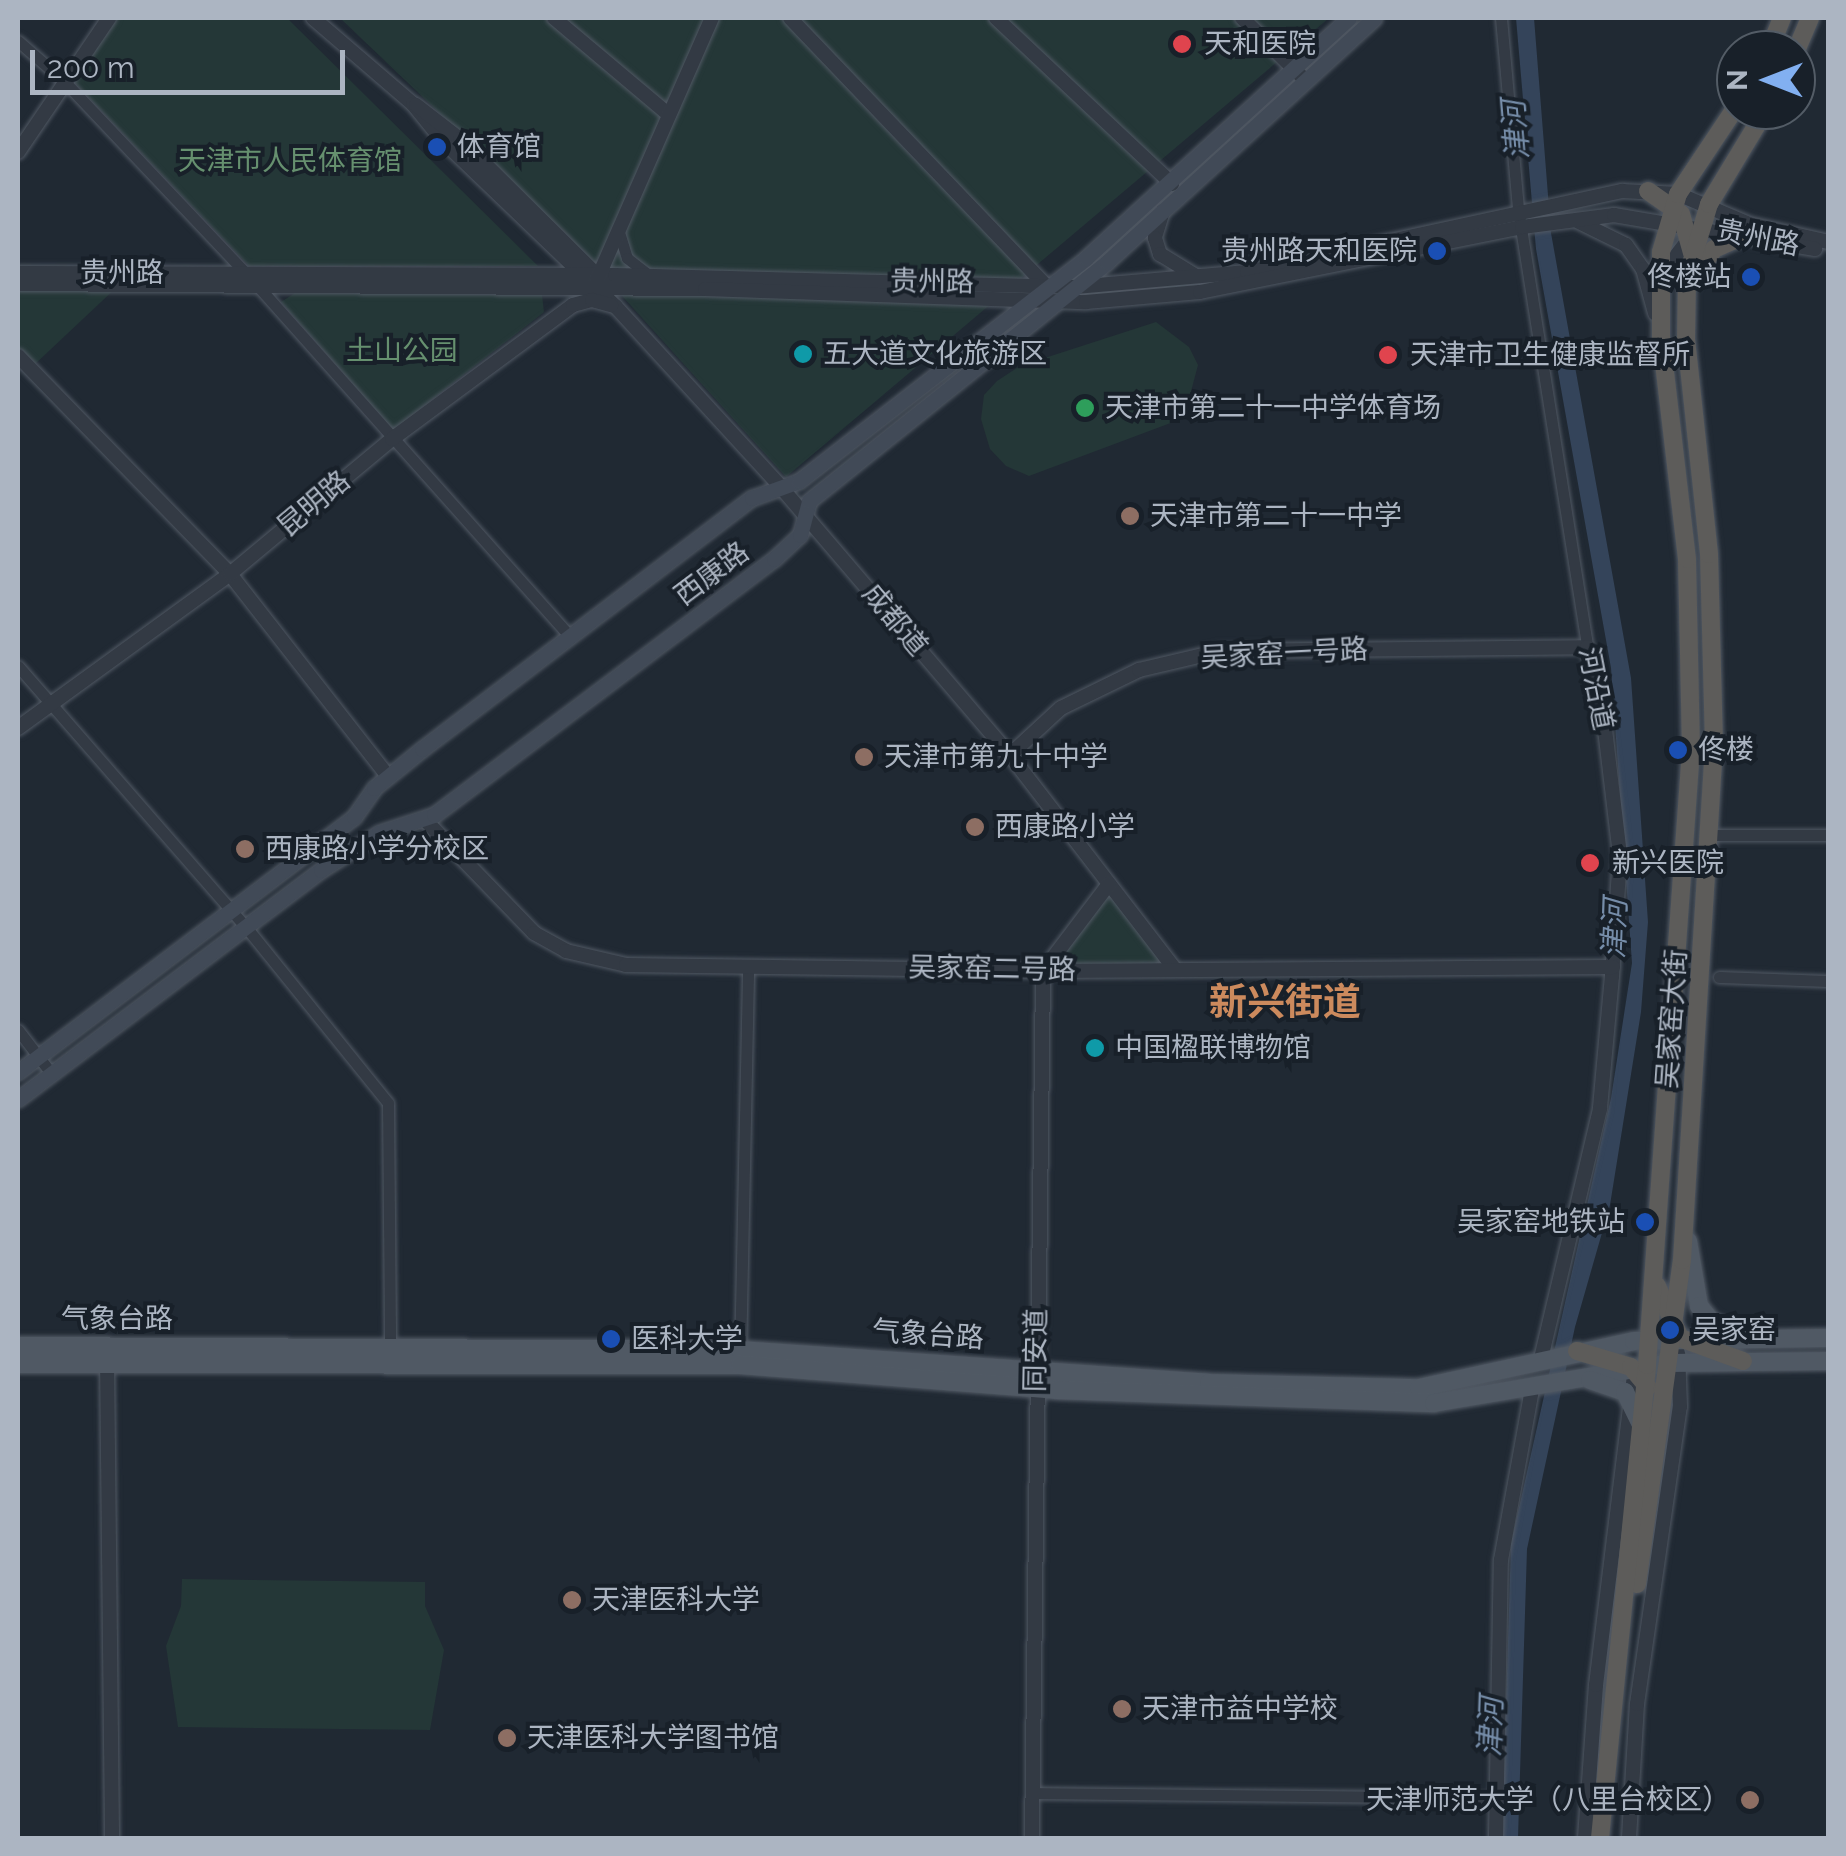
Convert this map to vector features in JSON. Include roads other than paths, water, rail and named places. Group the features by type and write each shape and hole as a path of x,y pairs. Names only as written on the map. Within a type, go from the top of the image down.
{"highway":[{"path":"1648,191 1683,222 1725,130"},
{"name":"吴家窑大街","path":"1612,1838 1641,1375 1649,1339 1687,854 1692,674 1687,558 1660,338 1660,282 1683,222 1709,204 1754,130"},
{"name":"吴家窑大街","path":"1600,1838 1631,1581 1673,1366 1710,835 1714,658 1685,304 1683,222"},
{"path":"1685,304 1708,254 1748,230"},
{"path":"1654,1270 1676,1335 1703,1350 1743,1361"},
{"path":"1578,1351 1641,1375 1649,1502"}],"main road":[{"name":"西康路","path":"18,1072 354,817 388,776 752,498 799,481 1028,301 1074,287 1164,210 1300,74 1349,18"},
{"path":"1333,55 1366,18"},
{"name":"西康路","path":"18,1098 246,926 379,833 425,820 774,559 800,535 804,513 814,496 1300,74 1333,55 1374,18"},
{"path":"1686,1216 1698,1306 1720,1327 1751,1337"},
{"name":"气象台路","path":"1035,1380 1419,1388 1544,1358 1676,1335 1828,1338"},
{"path":"1641,1375 1673,1366 1703,1350 1751,1337"},
{"name":"气象台路","path":"18,1346 107,1356"},
{"name":"气象台路","path":"18,1364 107,1356 740,1358 1434,1403 1579,1378 1641,1375 1673,1366 1828,1361"},
{"path":"1579,1378 1612,1385 1631,1398 1639,1410 1640,1438"}],"street":[{"path":"18,152 109,18"},
{"name":"成都道","path":"313,18 413,104 548,243 591,280"},
{"path":"554,18 669,114"},
{"path":"591,280 618,229 712,18"},
{"path":"790,18 1050,294"},
{"path":"996,18 1172,184"},
{"path":"1242,18 1300,74"},
{"name":"河沿道","path":"1501,18 1518,208 1587,647 1604,721 1620,856 1600,1108 1544,1358"},
{"path":"18,41 65,82 245,272 571,637"},
{"name":"成都道","path":"413,104 446,126 804,513 1010,755 1175,969"},
{"path":"1074,287 1212,277 1518,208 1648,191"},
{"name":"贵州路","path":"1683,222 1709,204 1748,230 1828,251"},
{"path":"1164,210 1156,230 1160,254 1180,271 1212,277"},
{"path":"1564,219 1604,230 1626,245 1650,287 1660,338"},
{"name":"贵州路","path":"18,284 591,280 653,276 1050,294 1200,292 1564,219 1683,222 1828,242"},
{"path":"1660,282 1683,222"},
{"path":"618,229 626,258 653,276"},
{"path":"544,276 552,262 548,243"},
{"name":"贵州路","path":"18,273 544,276 1028,301"},
{"name":"昆明路","path":"18,728 230,574 392,439 574,305 592,300 616,307"},
{"path":"18,356 230,574 388,776"},
{"name":"吴家窑一号路","path":"1010,755 1060,708 1139,670 1220,651 1587,647"},
{"path":"18,666 246,926 388,1103 390,1358"},
{"name":"吴家窑二号路","path":"425,820 523,924 566,951 626,965 1043,971 1613,967"},
{"path":"1710,835 1828,835"},
{"path":"1043,971 1110,884"},
{"path":"740,1358 748,966"},
{"name":"同安道","path":"1032,1838 1043,971"},
{"path":"1719,977 1828,980"},
{"path":"18,1030 51,1073"},
{"path":"107,1356 112,1838"},
{"path":"1629,1838 1637,1704 1680,1406 1673,1366"},
{"path":"1585,1838 1631,1398 1641,1375"},
{"path":"1496,1838 1501,1560 1537,1388"},
{"path":"1032,1793 1498,1798"}],"water":[{"path":"1516,18 1534,18 1551,233 1631,678 1648,922 1641,1012 1610,1205 1575,1327 1527,1549 1518,1838 1502,1838 1511,1543 1611,1098 1632,963 1611,668 1536,249"}],"place":[{"name":"天和医院","path":"1182,44"},
{"name":"体育馆","path":"437,147"},
{"name":"贵州路天和医院","path":"1437,251"},
{"name":"佟楼站","path":"1751,277"},
{"name":"五大道文化旅游区","path":"803,354"},
{"name":"天津市卫生健康监督所","path":"1388,355"},
{"name":"天津市第二十一中学体育场","path":"1085,408"},
{"name":"天津市第二十一中学","path":"1130,516"},
{"name":"佟楼","path":"1678,750"},
{"name":"天津市第九十中学","path":"864,757"},
{"name":"西康路小学","path":"975,827"},
{"name":"西康路小学分校区","path":"245,849"},
{"name":"新兴医院","path":"1590,863"},
{"name":"中国楹联博物馆","path":"1095,1048"},
{"name":"吴家窑地铁站","path":"1645,1222"},
{"name":"吴家窑","path":"1670,1330"},
{"name":"医科大学","path":"611,1339"},
{"name":"天津医科大学","path":"572,1600"},
{"name":"天津市益中学校","path":"1122,1709"},
{"name":"天津医科大学图书馆","path":"507,1738"},
{"name":"天津师范大学（八里台校区）","path":"1750,1800"}],"district":[{"name":"新兴街道","path":"1285,1002"}],"water label":[{"name":"津河","path":"1516,130"},
{"name":"津河","path":"1615,929"},
{"name":"津河","path":"1491,1727"}],"park label":[{"name":"天津市人民体育馆","path":"290,161"},
{"name":"土山公园","path":"402,351"}]}
